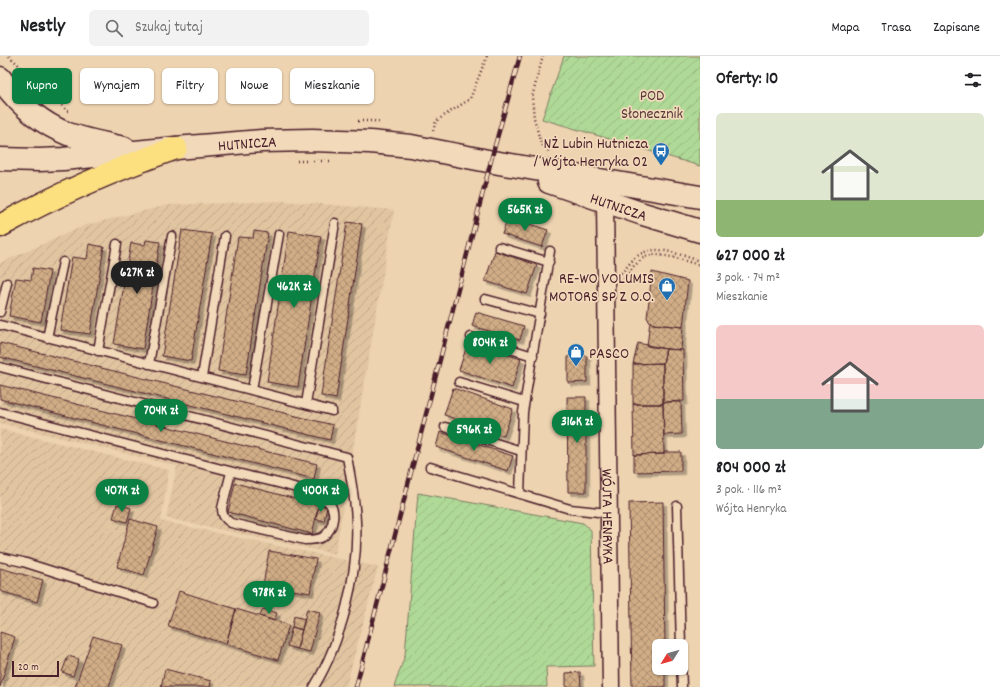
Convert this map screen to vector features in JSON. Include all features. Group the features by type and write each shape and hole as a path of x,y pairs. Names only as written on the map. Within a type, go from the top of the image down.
{"main road":[{"path":"0,78 27,109 56,128 80,137 139,152"},
{"name":"HUTNICZA","path":"0,159 54,160 176,148 283,140 370,142 420,147 493,162 700,198"},
{"path":"0,226 24,213 87,184 150,157 176,148"},
{"name":"HUTNICZA","path":"493,162 605,202 700,231"}],"street":[{"name":"WÓJTA HENRYKA","path":"592,179 600,188 605,202 611,687"},
{"path":"605,202 608,197 614,194 639,187"}],"lane":[{"path":"306,404 335,223"},
{"path":"252,390 279,234"},
{"path":"149,364 172,236"},
{"path":"202,377 225,236"},
{"path":"98,351 116,244"},
{"path":"499,247 549,262"},
{"path":"520,494 524,402 550,251"},
{"path":"47,338 63,262"},
{"path":"0,312 7,283"},
{"path":"485,299 540,314"},
{"path":"0,326 332,411"},
{"path":"471,337 532,356"},
{"path":"0,367 347,457 354,492 356,557 341,627 324,670 314,687"},
{"path":"459,382 524,402"},
{"path":"0,412 309,492 326,499 331,506 333,513 332,524 328,532 315,540 305,540 231,523 225,519 222,514 222,508 231,472"},
{"path":"445,427 521,451"},
{"path":"430,467 570,509 608,513"},
{"path":"677,506 681,639"},
{"path":"0,557 23,562 153,602"},
{"path":"682,675 682,687"}],"path":[{"path":"431,136 436,121 470,99 486,56"},
{"path":"543,56 532,97 534,118 541,144 552,154"},
{"path":"291,161 337,161"},
{"path":"605,278 619,275 637,256 654,250 670,252 700,261"},
{"path":"605,278 622,280 639,262 646,257 654,255 700,265"}],"shaded area":[{"path":"284,201 394,210 335,554 166,518 177,466 0,423 0,263 86,225 168,205"},
{"path":"0,429 169,470 161,521 378,567 346,687 0,687"}],"green space":[{"name":"POD Słonecznik","path":"564,56 700,56 700,166 542,119"},
{"path":"418,493 583,523 591,530 594,666 546,667 547,687 394,687 405,655"}],"building":[{"path":"508,217 548,230 542,247 502,234"},
{"path":"347,222 362,224 336,399 321,396"},
{"path":"182,230 212,234 191,361 162,356"},
{"path":"254,231 268,233 246,375 218,371 238,237 253,238"},
{"path":"289,231 321,236 298,387 267,382"},
{"path":"146,240 160,242 143,349 114,344 131,243 145,245"},
{"path":"89,244 104,247 90,334 60,330 72,257 87,259"},
{"path":"495,251 537,265 527,294 485,281"},
{"path":"33,268 50,271 41,322 9,316 16,278 31,280"},
{"name":"RE-WO VOLUMIS MOTORS SP Z O.O.","path":"652,272 688,281 683,327 653,324 647,318"},
{"path":"476,312 524,326 520,340 472,326"},
{"path":"650,321 653,324 683,327 681,350 647,346"},
{"path":"468,342 521,359 512,388 459,370"},
{"path":"0,343 333,425 330,440 0,357"},
{"path":"638,343 666,349 663,363 633,364"},
{"path":"666,349 683,350 684,401 663,402 663,363"},
{"path":"568,356 587,356 587,382 568,383"},
{"path":"663,363 663,404 633,404 633,364"},
{"path":"0,385 317,464 314,479 0,399"},
{"path":"453,388 513,409 504,436 444,415"},
{"path":"567,397 586,397 586,492 568,492"},
{"path":"663,402 681,402 682,434 664,435"},
{"path":"633,404 663,404 664,454 634,455"},
{"path":"440,432 513,456 508,471 436,447"},
{"path":"664,452 681,452 681,471 634,472 634,455 664,454"},
{"path":"235,483 319,505 312,534 228,512"},
{"path":"663,502 665,639 652,639 652,675 665,675 665,687 632,687 629,503"},
{"path":"117,504 131,508 127,522 113,518"},
{"path":"319,505 327,507 324,521 315,519"},
{"path":"130,519 158,527 144,575 117,567"},
{"path":"269,551 316,559 310,593 263,585"},
{"path":"0,568 43,580 37,602 0,591"},
{"path":"179,591 236,609 226,644 168,626"},
{"path":"236,609 289,625 278,660 226,644"},
{"path":"263,609 277,613 274,621 260,616"},
{"path":"307,609 320,612 310,652 297,649"},
{"path":"294,616 305,619 302,630 292,627"},
{"path":"292,627 302,630 297,649 287,646"},
{"path":"0,632 15,637 0,687"},
{"path":"93,636 122,645 109,687 75,687"},
{"path":"68,656 79,659 73,676 62,672"},
{"path":"165,669 211,681 210,687 161,687"},
{"path":"580,672 581,687 566,687 566,673"}],"railway":[{"path":"356,687 494,149 520,56"}],"place":[{"name":"NŻ Lubin Hutnicza / Wójta Henryka 02","path":"661,166"},
{"name":"RE-WO VOLUMIS MOTORS SP Z O.O.","path":"667,301"},
{"name":"PASCO","path":"576,367"}]}
